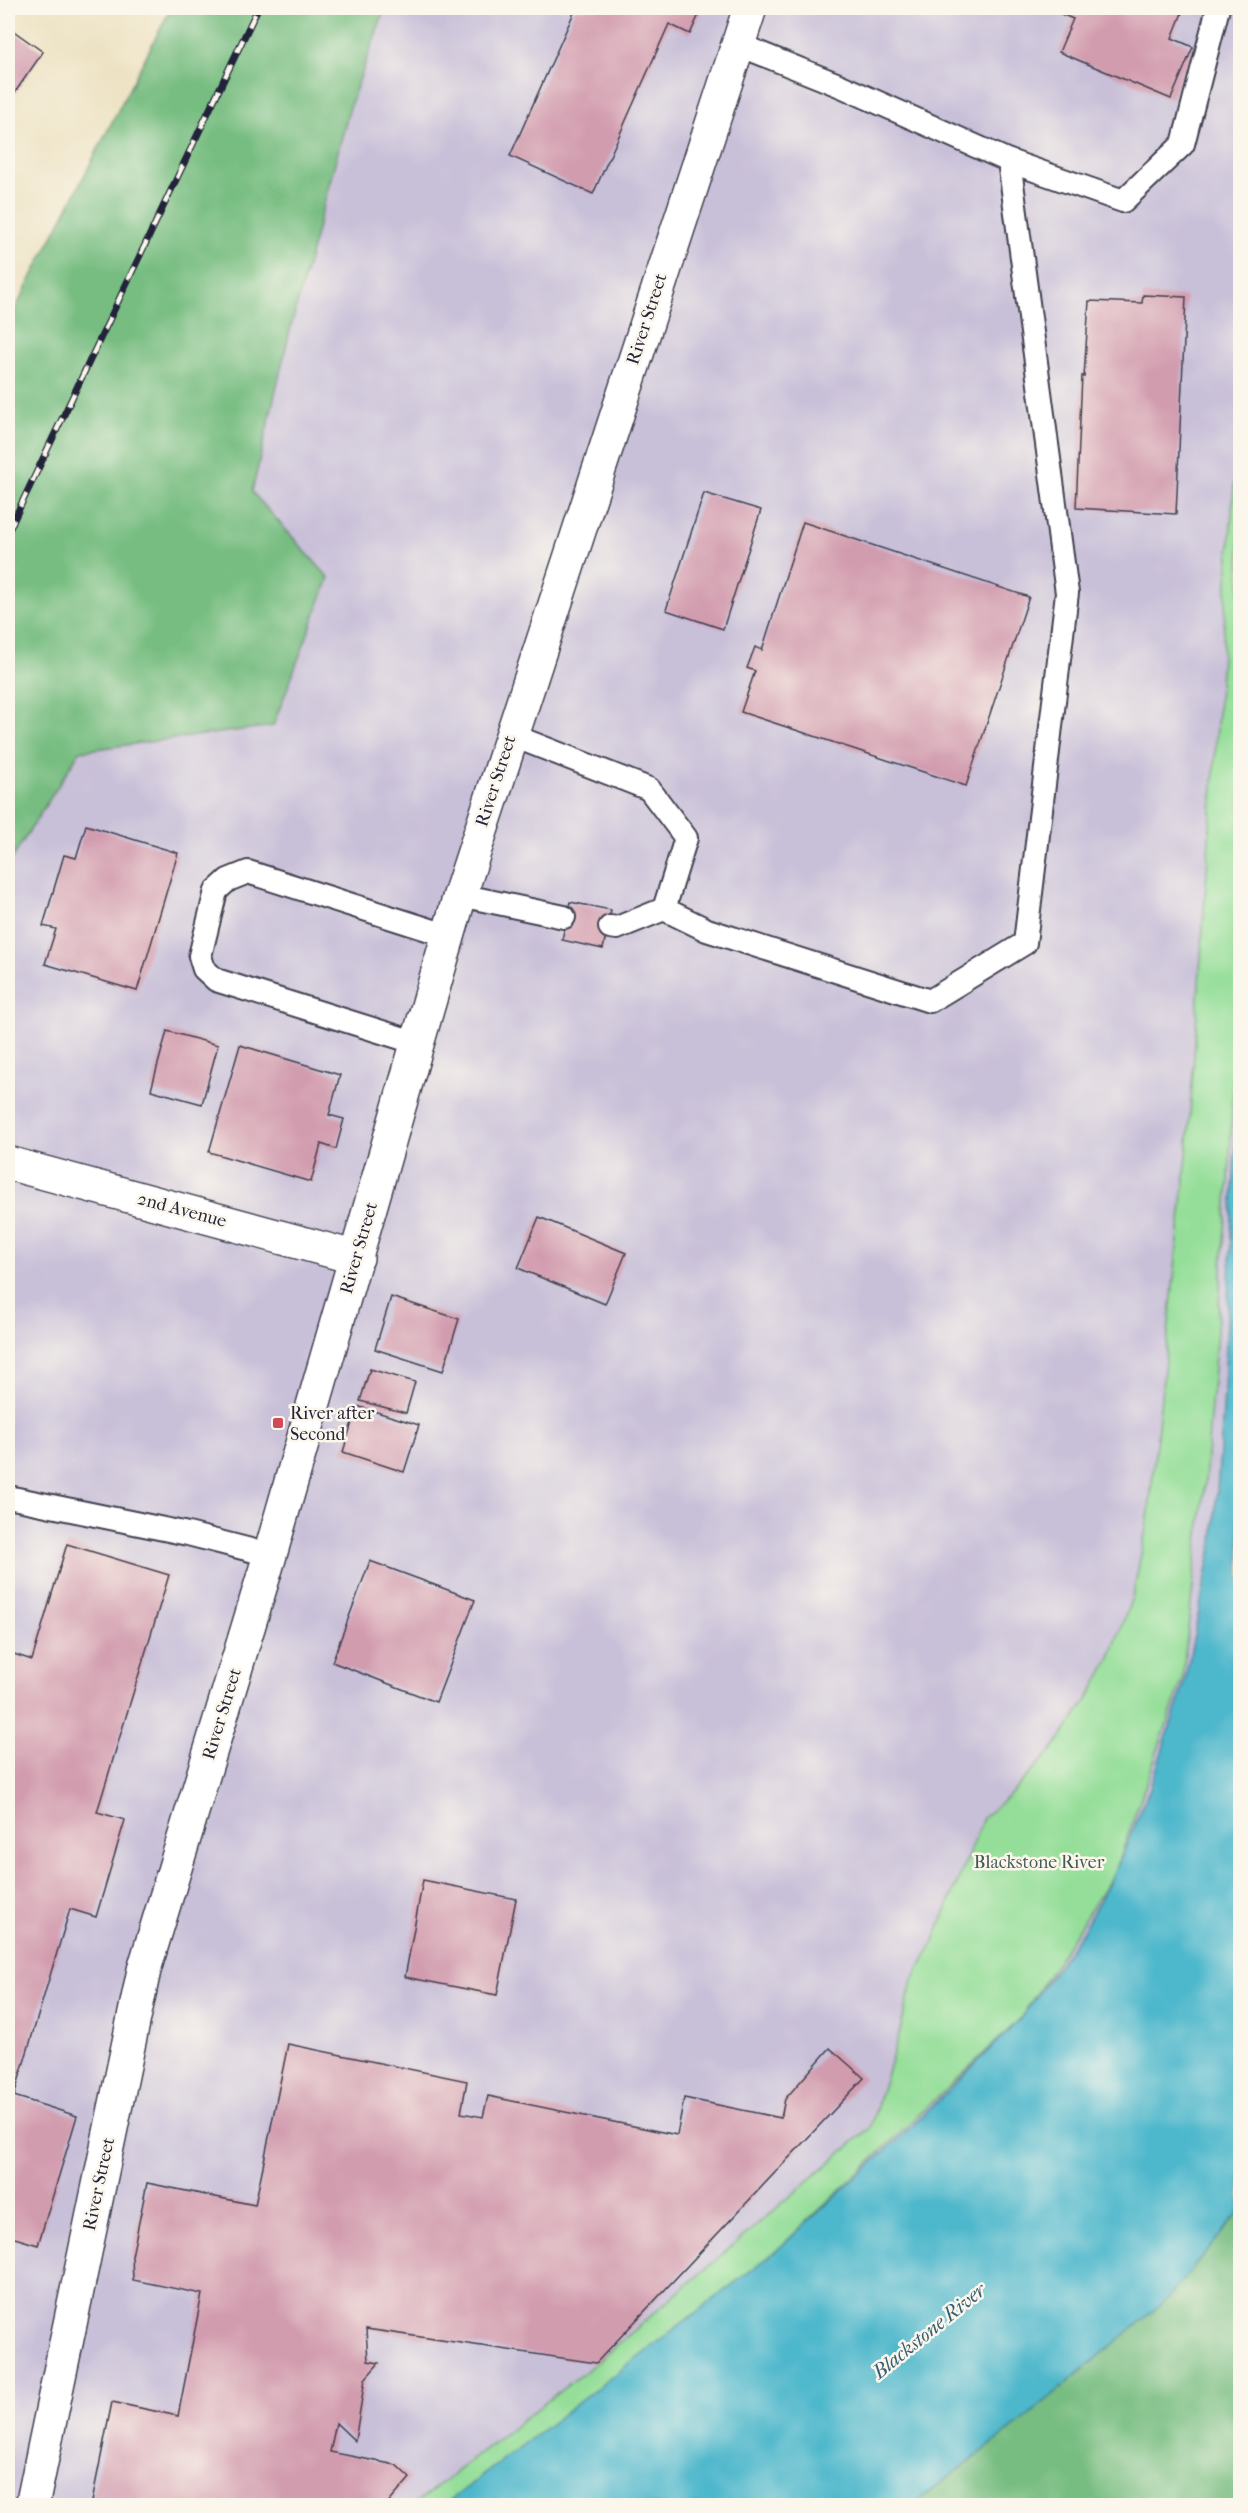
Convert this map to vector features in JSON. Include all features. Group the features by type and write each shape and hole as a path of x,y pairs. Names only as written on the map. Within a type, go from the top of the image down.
{"street":[{"name":"River Street","path":"32,2505 144,1970 270,1555 460,895 750,8"},
{"name":"2nd Avenue","path":"8,1163 357,1258"}],"lane":[{"path":"737,44 841,86 1009,161 1123,201 1183,144 1218,8"},
{"path":"610,927 617,928 664,909 707,930 930,1001 1025,943 1067,593 1009,161"},
{"path":"511,735 649,789 686,838 664,909"},
{"path":"417,1043 216,980 204,969 200,956 216,891 228,880 248,872 449,936"},
{"path":"460,895 564,917"},
{"path":"8,1497 188,1534 270,1555"}],"shaded area":[{"path":"385,8 1240,8 1240,1041 1223,1412 1213,1543 1184,1684 1150,1788 1115,1872 1082,1932 1020,2019 924,2115 775,2252 444,2505 8,2505 8,865 80,751 273,726 329,578 252,493 290,330 351,103"}],"green space":[{"path":"171,8 385,8 351,103 290,330 252,492 329,578 273,726 80,751 8,865 8,323"},
{"name":"Blackstone River","path":"1240,398 1240,947 1229,1178 1205,1481 1182,1681 1115,1872 1020,2019 775,2252 445,2505 412,2506 596,2363 870,2128 900,2031 912,1982 933,1943 983,1818 1012,1793 1054,1748 1089,1697 1109,1660 1133,1595 1148,1519 1187,1156"},
{"path":"1240,2211 1240,2505 913,2506 1024,2419 1167,2299"}],"water":[{"path":"1240,1041 1240,2211 1167,2299 1024,2419 913,2505 444,2505 775,2252 924,2115 1020,2019 1082,1932 1115,1872 1150,1788 1184,1684 1213,1543 1223,1411"}],"building":[{"path":"576,8 702,8 690,34 669,24 593,194 510,156"},
{"path":"1047,8 1184,8 1172,38 1193,47 1171,99 1059,52 1073,19"},
{"path":"8,27 43,52 11,98 8,96"},
{"path":"1143,295 1186,297 1176,514 1076,508 1082,376 1084,377 1089,301 1142,303"},
{"path":"704,493 761,510 723,629 666,610"},
{"path":"803,522 1029,597 966,786 741,712 755,671 747,668 755,647 762,650"},
{"path":"86,825 178,853 137,991 45,964 56,929 43,926 64,855 76,858"},
{"path":"570,902 611,910 603,949 562,940"},
{"path":"167,1031 218,1045 202,1104 151,1090"},
{"path":"240,1045 340,1075 329,1115 344,1119 336,1149 321,1144 311,1182 209,1152"},
{"path":"539,1217 626,1253 605,1304 518,1268"},
{"path":"391,1297 459,1319 443,1371 375,1349"},
{"path":"370,1369 415,1382 406,1413 360,1401"},
{"path":"357,1406 419,1425 404,1472 343,1452"},
{"path":"67,1544 169,1575 97,1812 125,1820 96,1917 70,1909 14,2096 77,2116 38,2245 8,2236 8,1652 32,1660"},
{"path":"370,1561 475,1600 436,1702 332,1662"},
{"path":"423,1880 516,1899 497,1995 405,1977"},
{"path":"288,2044 467,2081 461,2113 483,2117 488,2096 677,2135 684,2098 781,2118 785,2099 830,2048 864,2078 596,2363 366,2329 368,2361 379,2363 365,2379 355,2441 336,2423 330,2452 396,2465 410,2478 386,2506 113,2506 92,2501 112,2402 178,2416 202,2294 133,2280 132,2256 147,2183 255,2205"}],"railway":[{"path":"8,532 258,8"}],"place":[{"name":"River after Second","path":"278,1423"}]}
